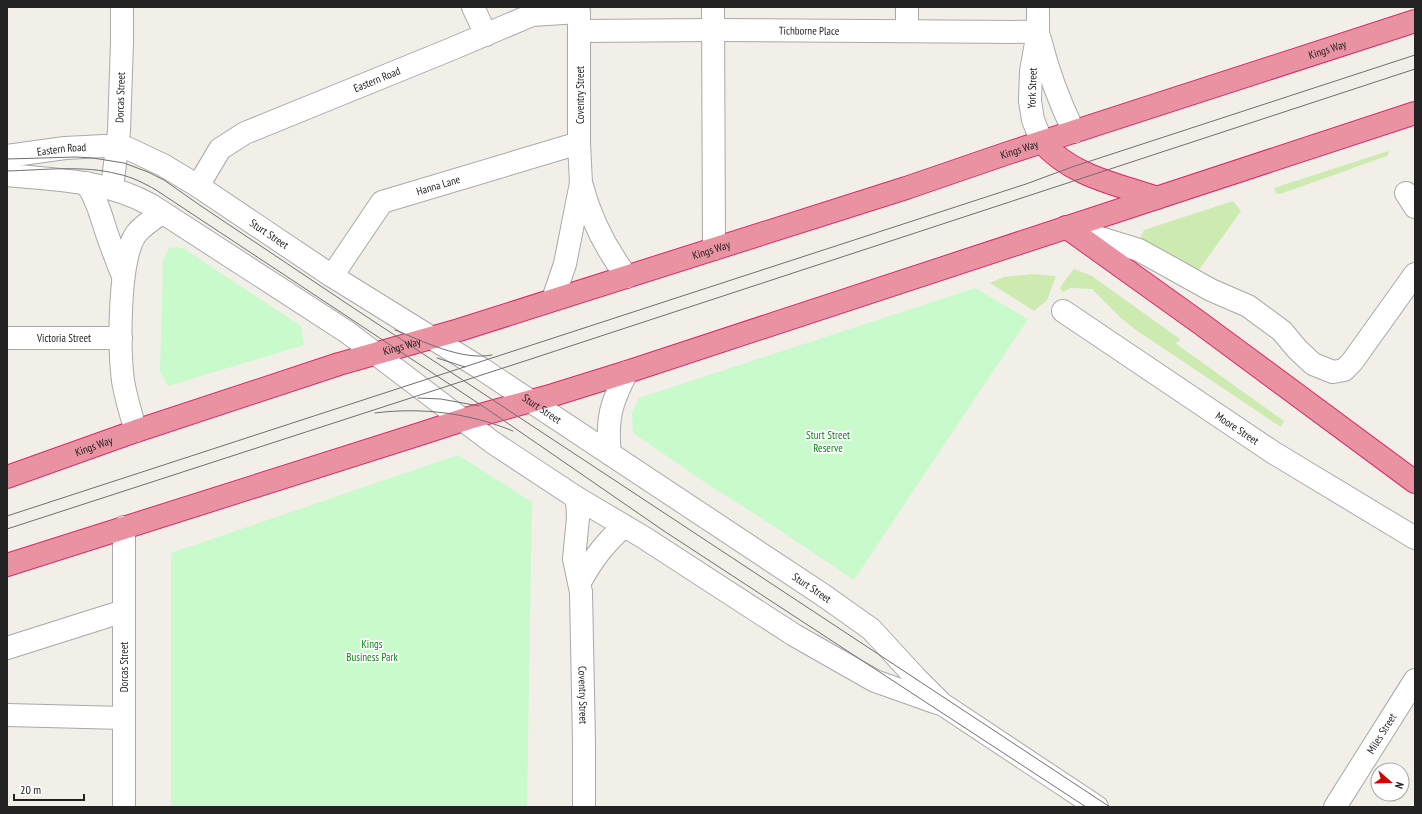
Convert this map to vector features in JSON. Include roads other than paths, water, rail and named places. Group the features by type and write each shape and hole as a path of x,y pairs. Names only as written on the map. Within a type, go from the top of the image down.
{"highway":[{"name":"Kings Way","path":"7,477 136,431 328,367 432,338 906,188 1042,142 1415,21"},
{"path":"7,565 461,420 627,372 1415,113"},
{"path":"1042,142 1061,161 1081,172 1158,198"},
{"path":"1066,227 1200,323 1415,482"}],"street":[{"name":"Dorcas Street","path":"112,188 117,147 122,42 122,7"},
{"path":"473,7 486,35"},
{"path":"713,7 714,249"},
{"path":"907,7 907,31"},
{"name":"York Street","path":"1038,7 1038,32 1031,71 1030,101 1033,120 1042,142"},
{"name":"Eastern Road","path":"198,186 220,150 245,133 532,15 579,17"},
{"name":"Tichborne Place","path":"579,17 713,30 1038,32"},
{"name":"Coventry Street","path":"553,300 565,264 581,183 579,17"},
{"name":"York Street","path":"1038,32 1051,80 1060,104 1074,132"},
{"name":"Hanna Lane","path":"332,276 382,202 580,143"},
{"name":"Eastern Road","path":"7,156 76,147 117,147"},
{"name":"Sturt Street","path":"117,147 130,150 154,160 198,186 332,276 530,401 823,595 871,629 942,704 1098,807"},
{"path":"7,175 86,183 112,188"},
{"path":"86,183 100,209 123,276"},
{"name":"Coventry Street","path":"581,183 601,238 613,258 627,276"},
{"name":"Sturt Street","path":"112,188 140,199 273,283 375,353 501,449 794,635 875,681 942,704"},
{"path":"136,431 127,402 123,381 121,338 123,276 130,247 136,234 144,225 162,213"},
{"path":"1066,227 1138,250 1211,290 1248,306 1282,331 1297,349 1313,364 1332,372 1344,370 1352,362 1415,274"},
{"name":"Moore Street","path":"1063,311 1274,453 1415,538"},
{"name":"Victoria Street","path":"7,338 121,338"},
{"path":"610,454 608,425 610,413 627,372"},
{"name":"Coventry Street","path":"577,498 578,518 574,559 580,582 584,807"},
{"path":"580,582 604,545 624,526"},
{"name":"Dorcas Street","path":"124,527 124,807"},
{"path":"7,648 124,611"},
{"name":"Miles Street","path":"1336,807 1415,680"},
{"path":"7,715 124,718"}],"tram line":[{"path":"7,516 1026,184 1072,167 1415,55"},
{"path":"7,529 1415,69"},
{"path":"7,159 93,158 124,163 164,180 355,309 1110,807"},
{"path":"7,171 63,169 105,171 123,175 156,190 487,409 664,531 1086,807"},
{"path":"395,330 455,353 480,356 492,355"},
{"path":"437,358 465,367"},
{"path":"418,398 441,399 479,406"},
{"path":"375,413 393,411 428,411 445,413 479,420 513,431"}],"park label":[{"name":"Sturt Street Reserve","path":"828,441"},
{"name":"Kings Business Park","path":"372,650"}]}
